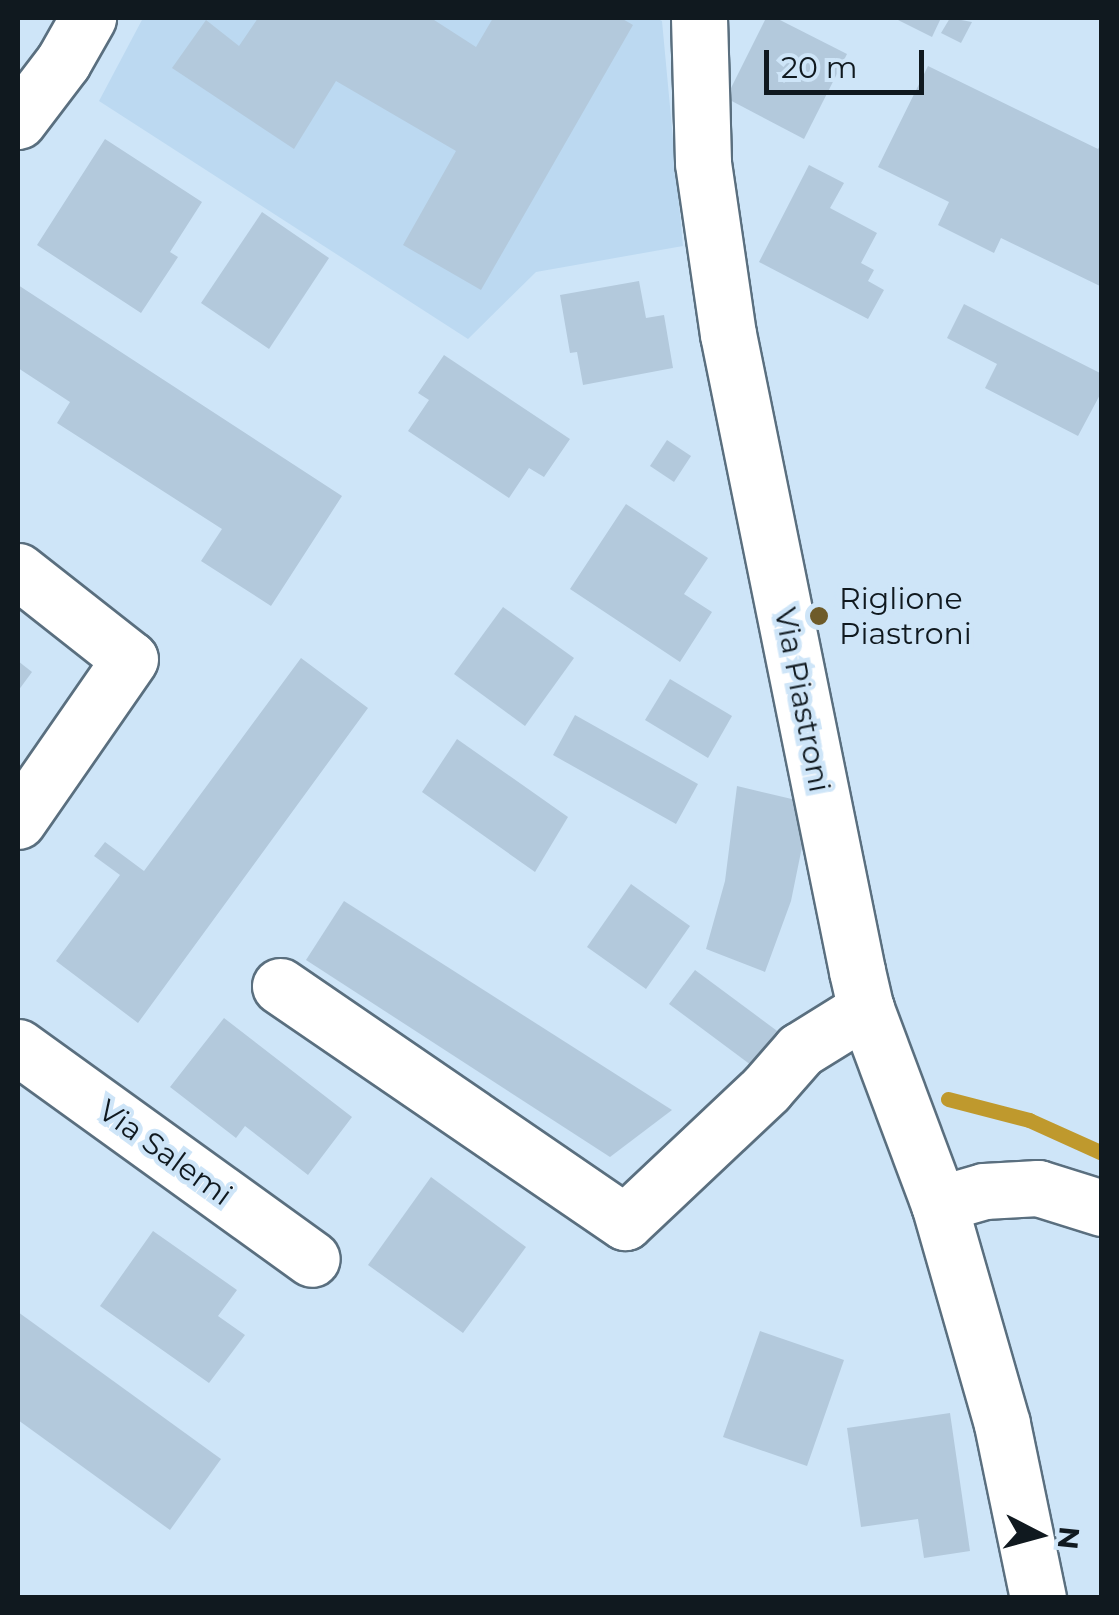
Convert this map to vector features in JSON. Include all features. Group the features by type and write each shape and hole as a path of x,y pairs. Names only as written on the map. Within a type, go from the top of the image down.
{"street":[{"path":"18,121 63,62 88,18"},
{"name":"Via Piastroni","path":"699,18 703,163 728,334 866,1009 939,1204 1002,1424 1038,1598"},
{"path":"18,571 130,659 18,820"},
{"path":"280,986 625,1222 766,1089 800,1050 866,1009"},
{"name":"Via Salemi","path":"18,1048 312,1259"},
{"path":"939,1204 984,1191 1038,1188 1102,1208"}],"shaded area":[{"path":"143,18 656,18 662,21 683,246 536,272 468,339 99,101"}],"building":[{"path":"258,18 431,18 476,47 493,18 621,18 633,25 481,290 403,245 456,151 336,81 294,149 172,68 206,20 239,46"},
{"path":"766,18 776,18 847,54 804,139 726,98"},
{"path":"894,18 941,18 932,37"},
{"path":"950,18 972,22 961,43 941,33"},
{"path":"928,66 1098,149 1102,142 1102,287 1001,238 994,253 938,225 949,202 878,167"},
{"path":"105,139 202,202 170,252 178,257 141,313 37,245"},
{"path":"809,165 844,183 830,208 877,233 861,263 874,270 868,281 884,290 868,319 759,262"},
{"path":"262,212 329,258 269,349 201,303"},
{"path":"639,281 646,318 664,315 673,368 583,385 577,352 570,353 560,295"},
{"path":"18,285 342,496 271,606 201,561 222,529 57,423 70,402 18,368"},
{"path":"964,304 1102,374 1102,391 1078,436 985,388 997,364 947,338"},
{"path":"444,355 570,439 544,477 529,468 509,498 408,431 429,400 418,393"},
{"path":"667,440 691,456 674,482 650,466"},
{"path":"626,504 708,558 684,594 712,612 680,662 570,589"},
{"path":"503,607 574,658 525,726 454,674"},
{"path":"301,658 368,708 138,1023 56,961 120,875 94,856 105,842 144,871"},
{"path":"18,661 32,672 18,691"},
{"path":"670,679 732,716 708,758 645,720"},
{"path":"575,715 698,784 676,824 553,755"},
{"path":"457,739 568,817 535,872 422,792"},
{"path":"737,786 796,800 803,842 791,901 765,972 706,949 725,881"},
{"path":"631,884 690,926 646,989 587,947"},
{"path":"344,901 672,1110 610,1157 306,960"},
{"path":"695,970 784,1036 759,1071 669,1004"},
{"path":"224,1018 352,1117 308,1175 245,1126 236,1138 170,1087"},
{"path":"431,1177 526,1247 463,1333 368,1265"},
{"path":"153,1231 237,1290 218,1316 245,1335 209,1383 100,1306"},
{"path":"18,1312 221,1459 170,1530 18,1420"},
{"path":"760,1331 844,1360 807,1466 723,1437"},
{"path":"950,1413 970,1551 924,1558 918,1519 861,1527 847,1428"}],"waterway":[{"path":"948,1099 1029,1120 1102,1153"}],"place":[{"name":"Riglione Piastroni","path":"819,616"}]}
